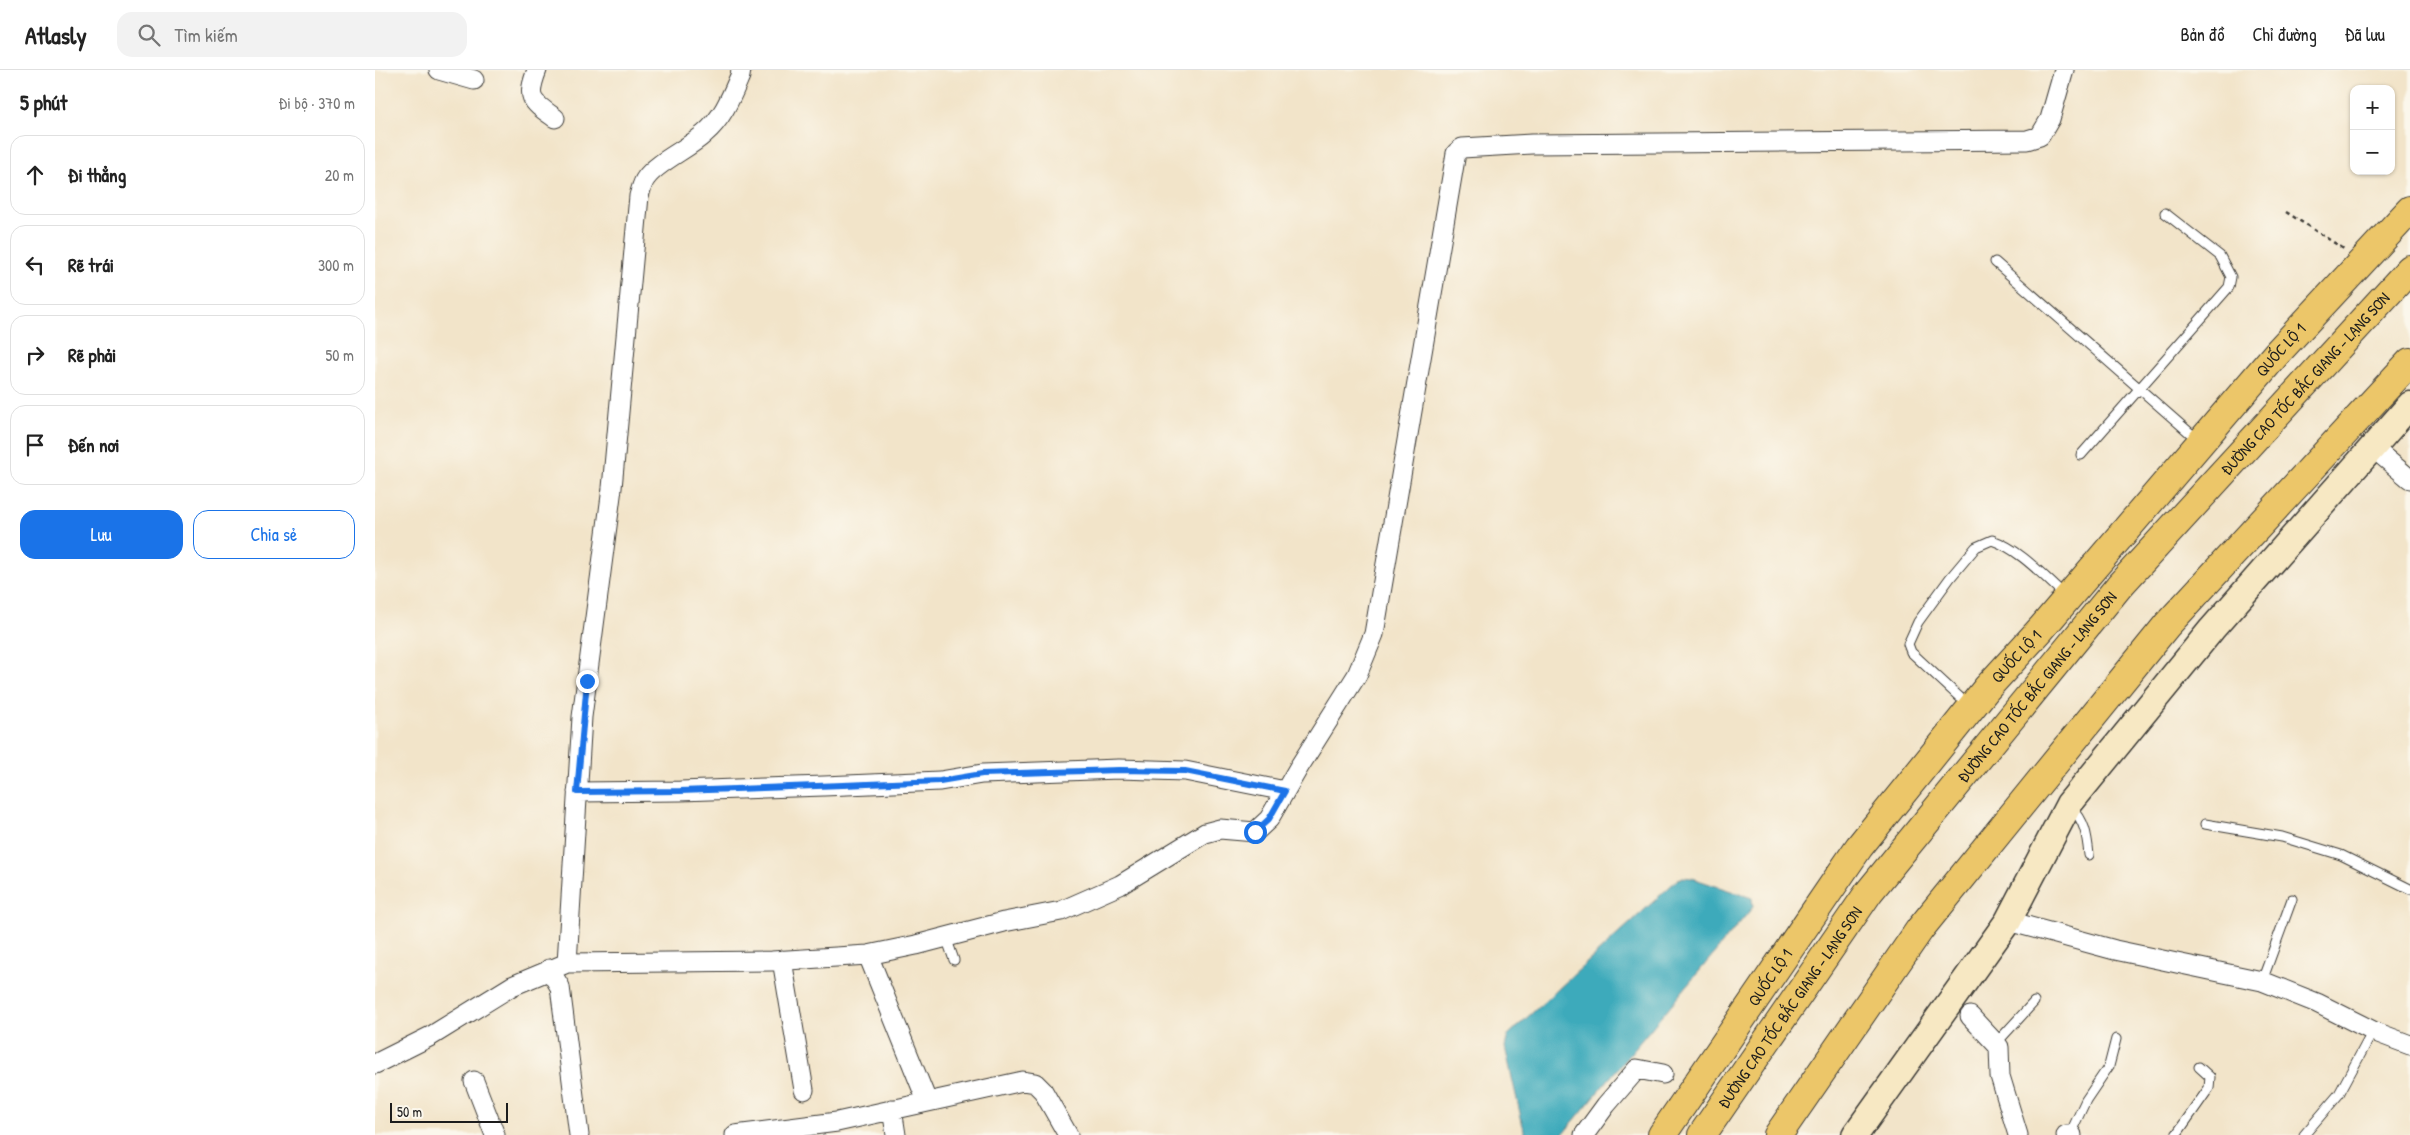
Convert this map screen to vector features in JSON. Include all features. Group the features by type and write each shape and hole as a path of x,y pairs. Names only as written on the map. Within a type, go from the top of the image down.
{"highway":[{"name":"QUỐC LỘ 1","path":"1662,1135 1859,847 1971,708 2277,354 2410,210"},
{"name":"ĐƯỜNG CAO TỐC BẮC GIANG - LẠNG SƠN","path":"1702,1135 1869,892 1887,869 2120,585 2410,269"},
{"path":"1778,1135 1920,928 2167,626 2410,362"}],"street":[{"path":"439,70 474,80"},
{"path":"537,70 530,88 532,98 538,106 555,118"},
{"path":"567,963 582,717 616,458 639,196 645,179 656,166 677,155 705,133 723,114 741,70"},
{"path":"375,1064 431,1036 512,986 567,963 781,960 868,955 1004,922 1061,911 1120,885 1205,833 1220,829 1255,832 1269,819 1357,675 1374,634 1456,153 1462,148 1532,144 2027,140 2039,136 2049,119 2064,70"},
{"path":"1855,1135 2008,921 2069,804 2212,629 2410,405"},
{"path":"2372,447 2410,479"},
{"path":"577,792 680,791 843,785 940,781 982,774 1119,770 1185,771 1285,791"},
{"path":"2008,921 2115,950 2262,981 2317,1003 2373,1031 2410,1045"},
{"path":"868,955 927,1101"},
{"path":"781,960 804,1090"},
{"path":"549,969 560,988 579,1135"},
{"path":"1970,1016 1999,1047 2000,1076 2018,1135"},
{"path":"1584,1135 1606,1105 1637,1069 1663,1074"},
{"path":"474,1081 495,1135"},
{"path":"735,1135 837,1122 1023,1081 1035,1084 1043,1092 1068,1135"},
{"path":"892,1109 897,1135"}],"lane":[{"path":"2081,455 2229,287 2231,277 2220,256 2165,213"},
{"path":"1995,262 2200,442"},
{"path":"1971,708 1911,652 1909,644 1918,622 1976,547 1992,540 2005,545 2033,566 2067,598"},
{"path":"2069,804 2081,817 2086,832 2089,855"},
{"path":"2205,824 2282,837 2341,855 2410,889"},
{"path":"2262,981 2292,899"},
{"path":"946,937 954,960"},
{"path":"1999,1047 2001,1038 2034,1002"},
{"path":"2304,1135 2339,1094 2373,1031"},
{"path":"2069,1134 2086,1100 2109,1066 2116,1039"},
{"path":"2176,1135 2209,1088 2210,1077 2199,1067"}],"path":[{"path":"2286,212 2362,261"}],"water":[{"path":"1683,877 1692,878 1752,898 1753,907 1562,1135 1525,1135 1505,1047 1508,1035 1678,879"}],"route":[{"path":"587,681 582,717 577,792 680,791 940,781 982,774 1119,770 1185,771 1285,791 1269,819 1255,832"}]}
